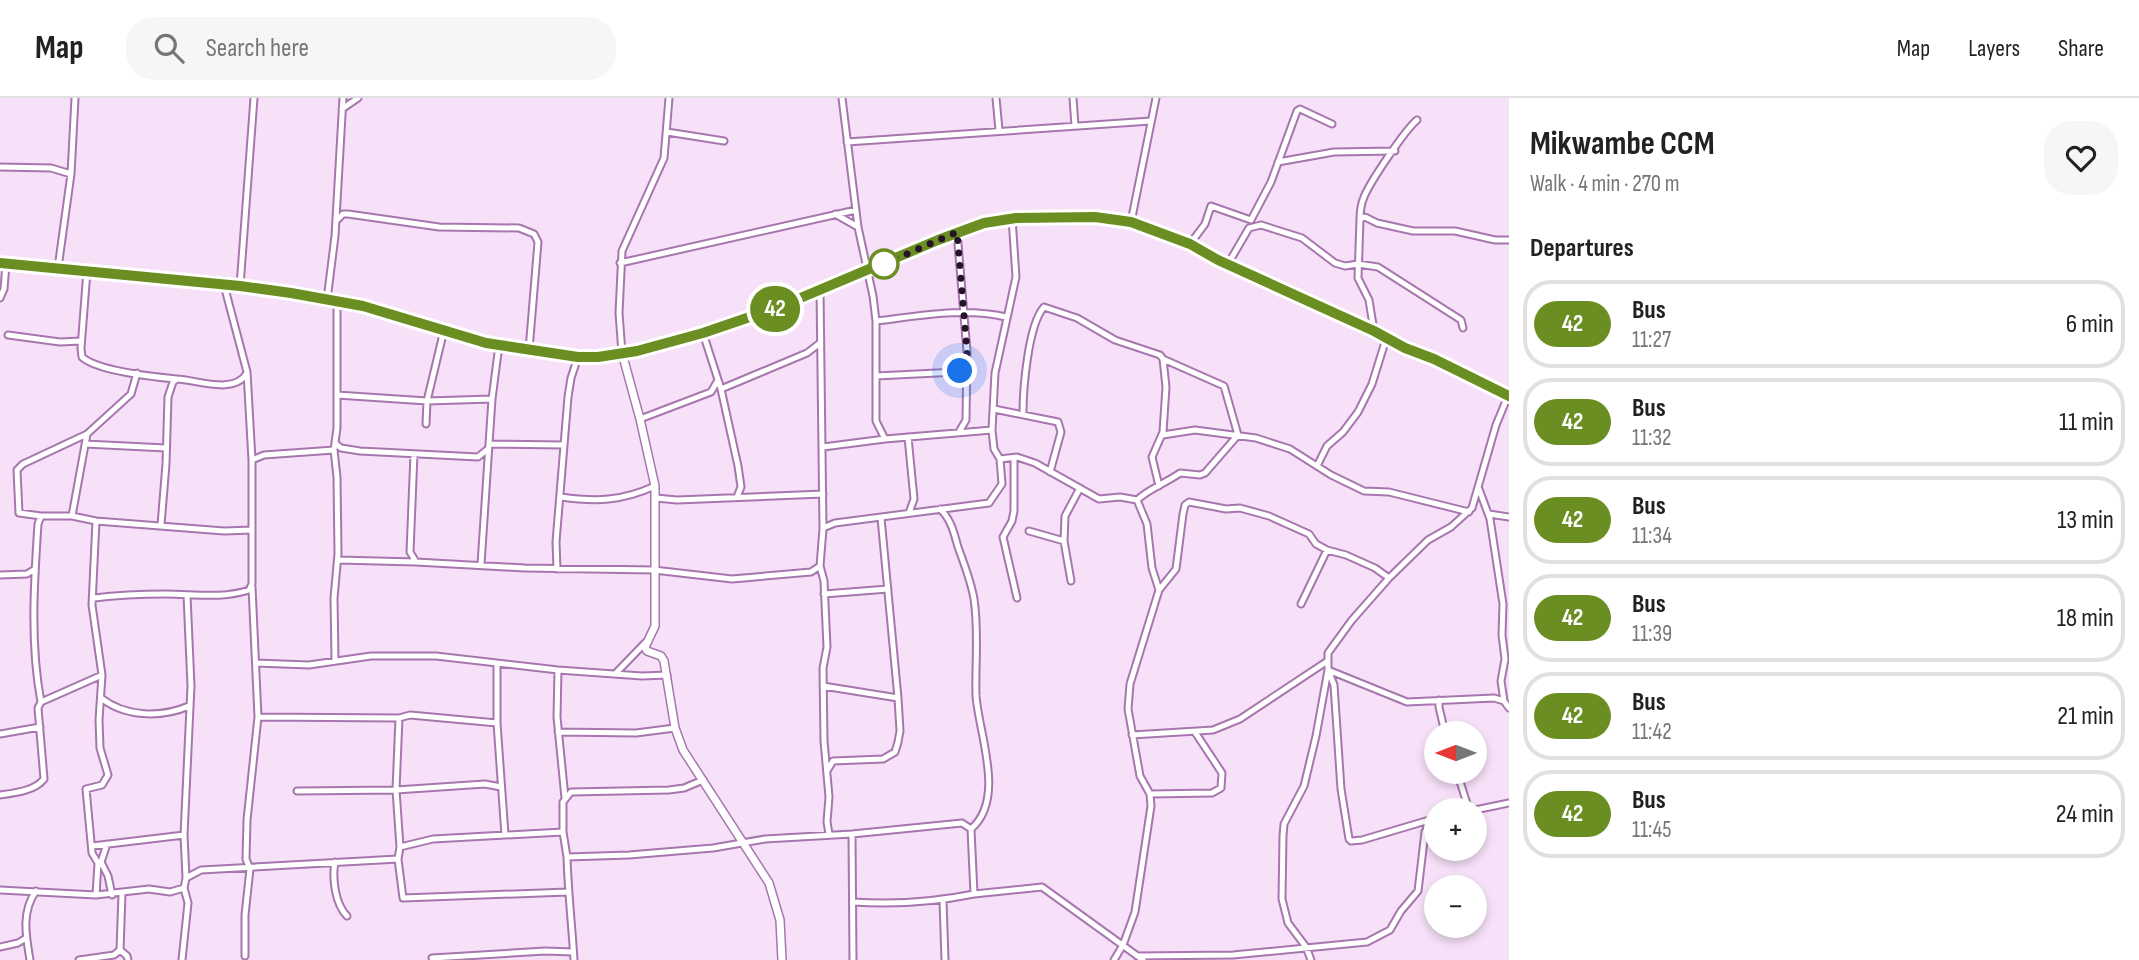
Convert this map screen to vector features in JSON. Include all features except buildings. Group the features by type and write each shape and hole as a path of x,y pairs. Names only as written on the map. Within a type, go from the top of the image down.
{"main road":[{"path":"3,263 240,286 363,306 486,343 578,357 598,357 703,333 779,307 984,223 1012,218 1095,217 1131,222 1190,244 1509,396"}],"street":[{"path":"58,268 71,174 75,98"},
{"path":"240,286 254,98"},
{"path":"335,660 334,598 338,560 335,447 337,395 332,301 343,98"},
{"path":"342,109 358,98"},
{"path":"615,673 645,643 654,626 655,486 622,353 619,313 620,263 622,251 664,158 670,98"},
{"path":"842,98 858,227 876,321 877,425 885,439"},
{"path":"996,98 999,130"},
{"path":"1073,98 1075,126"},
{"path":"1131,222 1156,98"},
{"path":"1251,220 1271,182 1297,111 1300,109 1332,124"},
{"path":"1374,331 1369,300 1357,278 1361,205 1365,194 1417,120"},
{"path":"847,142 1151,121"},
{"path":"667,132 724,141"},
{"path":"1278,162 1334,152 1395,151"},
{"path":"0,167 51,169 71,174"},
{"path":"1190,244 1205,224 1210,205 1303,238 1335,263 1378,267 1461,320 1463,328"},
{"path":"620,263 856,210"},
{"path":"336,221 343,214 348,214 439,227 519,228 534,234 538,242 529,350"},
{"path":"835,214 858,227"},
{"path":"1360,219 1365,217 1377,223 1413,231 1455,231 1495,240 1509,240"},
{"path":"823,529 835,523 989,503 1002,484 1000,459 994,449 992,430 995,373 1016,276 1012,218"},
{"path":"1228,264 1244,235 1251,227 1259,224"},
{"path":"957,232 967,366 966,420 959,432"},
{"path":"0,298 4,289 3,263"},
{"path":"88,271 81,352 86,361 137,373 232,385 248,393"},
{"path":"224,285 247,372 252,460 252,584 258,717 247,820 246,859 250,869 245,915 245,956"},
{"path":"820,290 823,447 820,566 827,647 823,668 829,834"},
{"path":"1023,414 1027,363 1039,316 1044,307 1077,318 1115,340 1160,355 1163,359 1224,386 1238,435"},
{"path":"876,321 965,312 983,312 1006,317"},
{"path":"426,424 427,401 443,330"},
{"path":"703,333 721,389 741,486 749,496"},
{"path":"8,335 60,342 82,341"},
{"path":"1317,466 1327,446 1359,412 1372,384 1386,339"},
{"path":"721,389 807,354 820,344"},
{"path":"481,564 492,399 499,345"},
{"path":"557,569 556,542 569,384 578,357"},
{"path":"1159,486 1152,457 1163,435 1166,387 1163,359"},
{"path":"876,376 957,372 967,366"},
{"path":"232,385 245,377 247,372"},
{"path":"137,373 131,394 87,434 23,464 17,470 19,513 72,516 96,522 224,531 252,530"},
{"path":"161,525 168,397 173,382 177,379"},
{"path":"640,419 711,392 718,380"},
{"path":"337,395 427,401 492,399"},
{"path":"1424,821 1362,840 1349,839 1341,789 1334,685 1326,662 1330,648 1389,578 1428,540 1451,527 1469,512 1479,489 1496,425 1509,396"},
{"path":"994,409 1058,422 1060,436 1050,472"},
{"path":"966,420 972,431"},
{"path":"823,447 992,430"},
{"path":"1163,435 1192,430 1238,435 1290,449 1364,491 1389,492 1469,512"},
{"path":"72,516 87,434"},
{"path":"1137,500 1145,492 1180,473 1205,473 1238,435"},
{"path":"908,437 914,503 909,513"},
{"path":"85,443 166,448"},
{"path":"251,445 264,455"},
{"path":"478,457 489,447 564,446"},
{"path":"252,460 264,455 335,447 360,451 478,457 487,461"},
{"path":"414,454 410,552 416,562"},
{"path":"1000,459 1014,458 1035,463 1099,499 1120,497 1137,500"},
{"path":"1014,458 1014,511 1003,537 1017,598"},
{"path":"561,497 608,500 655,486"},
{"path":"737,497 741,486"},
{"path":"1071,581 1064,541 1065,516 1080,488"},
{"path":"1479,489 1489,514 1503,604 1502,635 1505,659 1501,681 1504,701 1509,708"},
{"path":"656,498 671,500 823,494"},
{"path":"1137,500 1147,524 1152,568 1159,590"},
{"path":"914,503 923,511"},
{"path":"1114,960 1123,945 1135,912 1151,806 1150,794 1141,778 1132,735 1128,709 1130,684 1159,590 1176,569 1186,503 1240,508 1269,516 1309,534 1316,544 1327,550 1365,564 1389,578"},
{"path":"940,509 952,526 972,588 976,611 976,696 989,781 985,811 981,820 971,829"},
{"path":"1489,514 1509,517"},
{"path":"0,795 32,788 44,779 36,662 35,569 41,516"},
{"path":"237,529 252,518"},
{"path":"827,771 834,761 883,760 895,752 900,732 881,518"},
{"path":"96,522 94,622 102,675 100,748 108,775 102,785 86,789 92,853 108,876 112,895"},
{"path":"1029,531 1064,541"},
{"path":"1301,604 1327,550"},
{"path":"338,560 654,570 732,579 811,572 820,566"},
{"path":"0,575 27,574 35,569"},
{"path":"94,598 240,593 249,590 252,584"},
{"path":"824,594 888,589"},
{"path":"182,960 188,903 184,888 184,835 191,686 187,595"},
{"path":"645,643 647,651 661,656 683,750 765,876 776,901 782,960"},
{"path":"256,663 309,665 370,656 436,656 558,670 642,676 667,675"},
{"path":"1132,735 1213,730 1240,719 1326,662"},
{"path":"498,664 497,723 505,835"},
{"path":"558,670 558,732 565,798 563,832 574,960"},
{"path":"1328,670 1407,702 1494,698 1504,701"},
{"path":"1311,960 1307,947 1289,923 1283,905 1283,836 1284,824 1304,786 1328,670"},
{"path":"40,702 102,675"},
{"path":"824,686 898,698"},
{"path":"101,698 116,708 138,713 173,711 189,706"},
{"path":"1439,700 1442,721"},
{"path":"258,717 399,718 410,715 497,723"},
{"path":"399,718 396,790 400,847 398,859 403,898 568,892"},
{"path":"0,734 40,727"},
{"path":"558,732 636,733 676,728"},
{"path":"1150,794 1215,793 1222,788 1222,773 1195,732"},
{"path":"565,798 571,793 676,789 703,780"},
{"path":"297,791 396,790 485,784 501,786"},
{"path":"1487,808 1509,803"},
{"path":"567,857 606,857 713,848 743,842 962,823 971,829"},
{"path":"1416,823 1424,831"},
{"path":"971,829 974,894"},
{"path":"400,847 433,839 563,832"},
{"path":"852,834 853,960"},
{"path":"92,846 184,835"},
{"path":"853,902 885,904 943,900 1041,887 1140,958 1233,955 1367,942 1390,930 1401,911 1419,891 1424,842"},
{"path":"96,895 99,862 107,844"},
{"path":"186,878 201,870 398,859"},
{"path":"335,862 334,873 340,905 347,916"},
{"path":"0,890 112,895 149,890 170,892 184,888"},
{"path":"27,891 29,900 26,938 31,960"},
{"path":"29,900 36,891"},
{"path":"79,960 114,955 120,950 122,894"},
{"path":"943,900 945,960"},
{"path":"0,947 19,943 26,938"},
{"path":"120,950 128,960"},
{"path":"432,958 573,951"}],"waterway":[{"path":"15,260 265,283"}],"bus line":[{"name":"42","path":"0,263 291,293 363,306 486,343 578,357 598,357 637,351 703,333 779,307 984,223 1016,218 1095,217 1131,222 1190,244 1218,260 1509,396"}],"route":[{"path":"884,264 957,232 967,351 967,366 960,371"}]}
